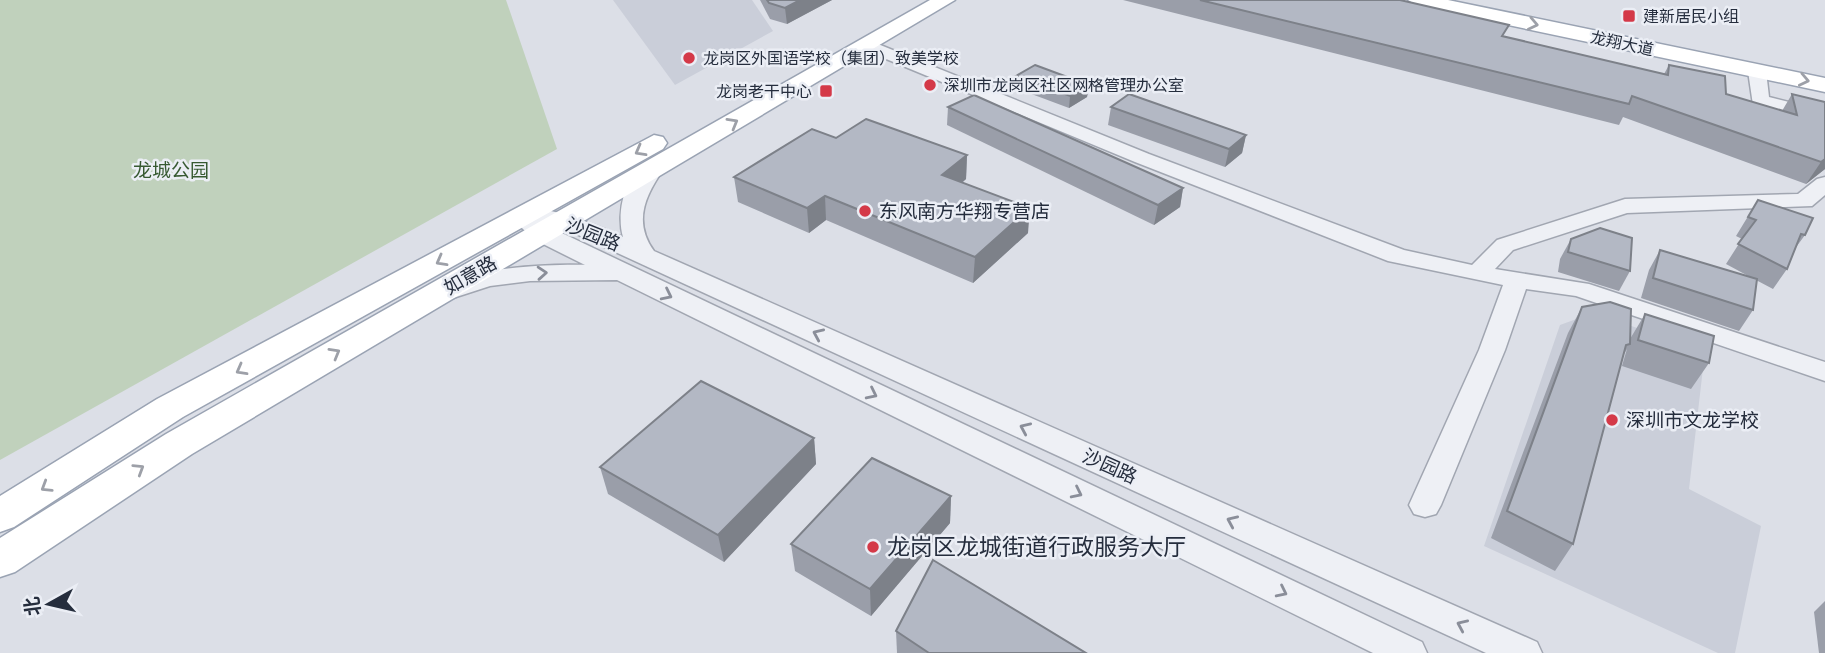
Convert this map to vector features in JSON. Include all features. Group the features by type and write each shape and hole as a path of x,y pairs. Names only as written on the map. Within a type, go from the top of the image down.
{"main road":[{"name":"如意路","path":"0,560 179,444 428,299 542,224 914,0"},
{"name":"如意路","path":"0,516 170,408 652,170 945,0"},
{"name":"龙翔大道","path":"1418,0 1825,85"},
{"name":"龙翔大道","path":"1497,0 1825,66"}],"street":[{"path":"868,45 1142,158 1397,256 1478,274 1580,289 1825,372"},
{"path":"1757,71 1760,102 1825,117"},
{"path":"428,299 457,288 513,276 636,266 631,208 634,193 652,170"},
{"path":"1478,274 1505,245 1625,206 1804,201 1825,184"},
{"name":"沙园路","path":"542,224 1524,653"},
{"name":"沙园路","path":"636,266 1409,653"},
{"path":"1425,505 1492,350 1517,280"}],"shaded area":[{"name":"龙岗区外国语学校（集团）致美学校","path":"613,0 752,0 773,31 675,85"},
{"name":"深圳市文龙学校","path":"1593,313 1705,351 1689,489 1761,526 1735,653 1718,653 1484,546 1560,325"}],"green space":[{"name":"龙城公园","path":"0,0 506,0 557,149 0,460"}],"building":[{"path":"767,0 800,0 785,8"},
{"path":"1200,0 1400,0 1509,25 1502,36 1668,75 1669,65 1725,76 1726,94 1797,115 1792,94 1825,102 1825,159 1821,162 1632,96 1629,104"},
{"path":"1035,65 1089,85 1070,96 1016,76"},
{"path":"1129,94 1246,135 1229,149 1111,107"},
{"path":"974,95 1183,188 1158,205 948,107"},
{"name":"东风南方华翔专营店","path":"866,119 967,155 942,175 1030,208 975,257 825,196 807,208 734,177 812,129 836,138"},
{"path":"1758,200 1813,218 1805,235 1801,234 1787,269 1738,244 1756,220 1748,217"},
{"path":"1600,228 1632,238 1630,271 1568,252 1571,239"},
{"path":"1660,250 1757,279 1753,310 1653,278"},
{"path":"1610,302 1631,309 1630,344 1626,345 1573,544 1507,511 1582,307"},
{"path":"1645,314 1714,336 1709,363 1638,340"},
{"path":"701,381 814,438 718,535 600,467"},
{"name":"龙岗区龙城街道行政服务大厅","path":"872,458 951,496 870,589 791,544"},
{"path":"933,560 1086,653 929,653 896,631"}],"place":[{"name":"建新居民小组","path":"1629,16"},
{"name":"龙岗区外国语学校（集团）致美学校","path":"689,58"},
{"name":"深圳市龙岗区社区网格管理办公室","path":"930,85"},
{"name":"龙岗老干中心","path":"826,91"},
{"name":"东风南方华翔专营店","path":"865,211"},
{"name":"深圳市文龙学校","path":"1612,420"},
{"name":"龙岗区龙城街道行政服务大厅","path":"873,547"}]}
